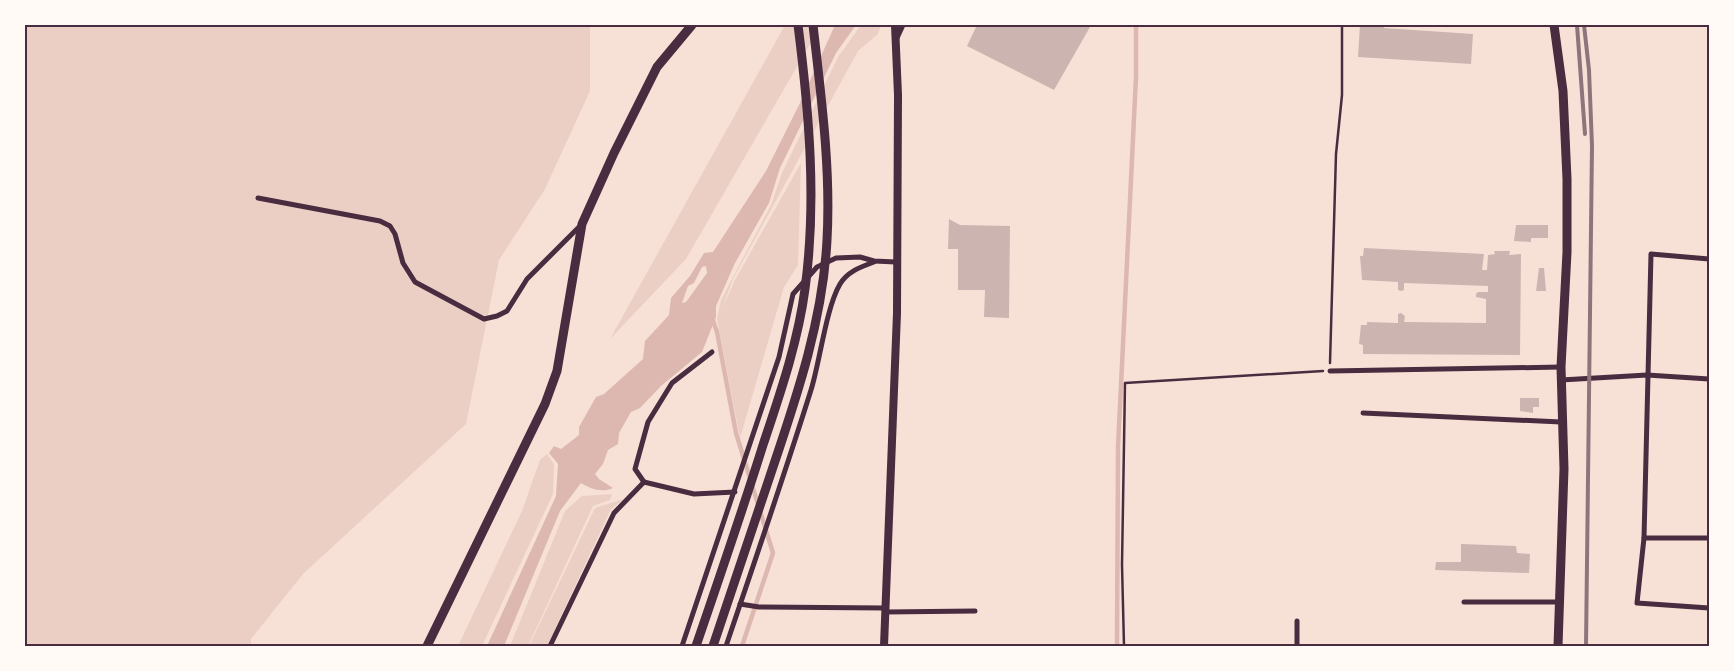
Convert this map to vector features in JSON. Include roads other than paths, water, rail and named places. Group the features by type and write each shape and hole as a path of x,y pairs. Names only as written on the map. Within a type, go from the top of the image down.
{"main road":[{"path":"427,646 545,404 557,371 582,224 614,152 657,67 692,25"},
{"path":"696,646 778,402 796,339 805,290 811,203 810,155 798,25"},
{"path":"713,646 794,404 812,342 821,291 827,241 828,203 826,151 813,25"},
{"path":"1554,25 1563,91 1567,179 1567,252 1560,368 1564,469 1558,646"}],"street":[{"path":"884,646 897,313 895,25"},
{"path":"896,41 903,25"},
{"path":"258,198 380,221 390,226 395,234 403,263 415,282 484,319 507,311 527,279 582,224"},
{"path":"1709,259 1651,254 1646,375 1644,538 1637,603 1709,608"},
{"path":"682,646 779,357 793,294 817,267 836,258 860,257 874,261 896,262"},
{"path":"726,646 794,445 818,367 833,301 845,278 854,270 874,261"},
{"path":"712,352 672,383 648,422 635,469 644,482 694,494 734,492"},
{"path":"1330,371 1560,368"},
{"path":"1561,380 1646,375 1709,379"},
{"path":"1363,413 1561,422"},
{"path":"550,646 614,513 644,482"},
{"path":"1644,538 1709,538"},
{"path":"1464,602 1559,602"},
{"path":"740,604 759,607 975,612"},
{"path":"1296,646 1297,622"}],"waterway":[{"path":"1117,646 1118,447 1136,77 1136,25"},
{"path":"712,318 717,332 736,433 773,553 742,646"}],"railway":[{"path":"1577,25 1585,134"},
{"path":"1584,25 1589,70 1592,146 1586,646"}]}
